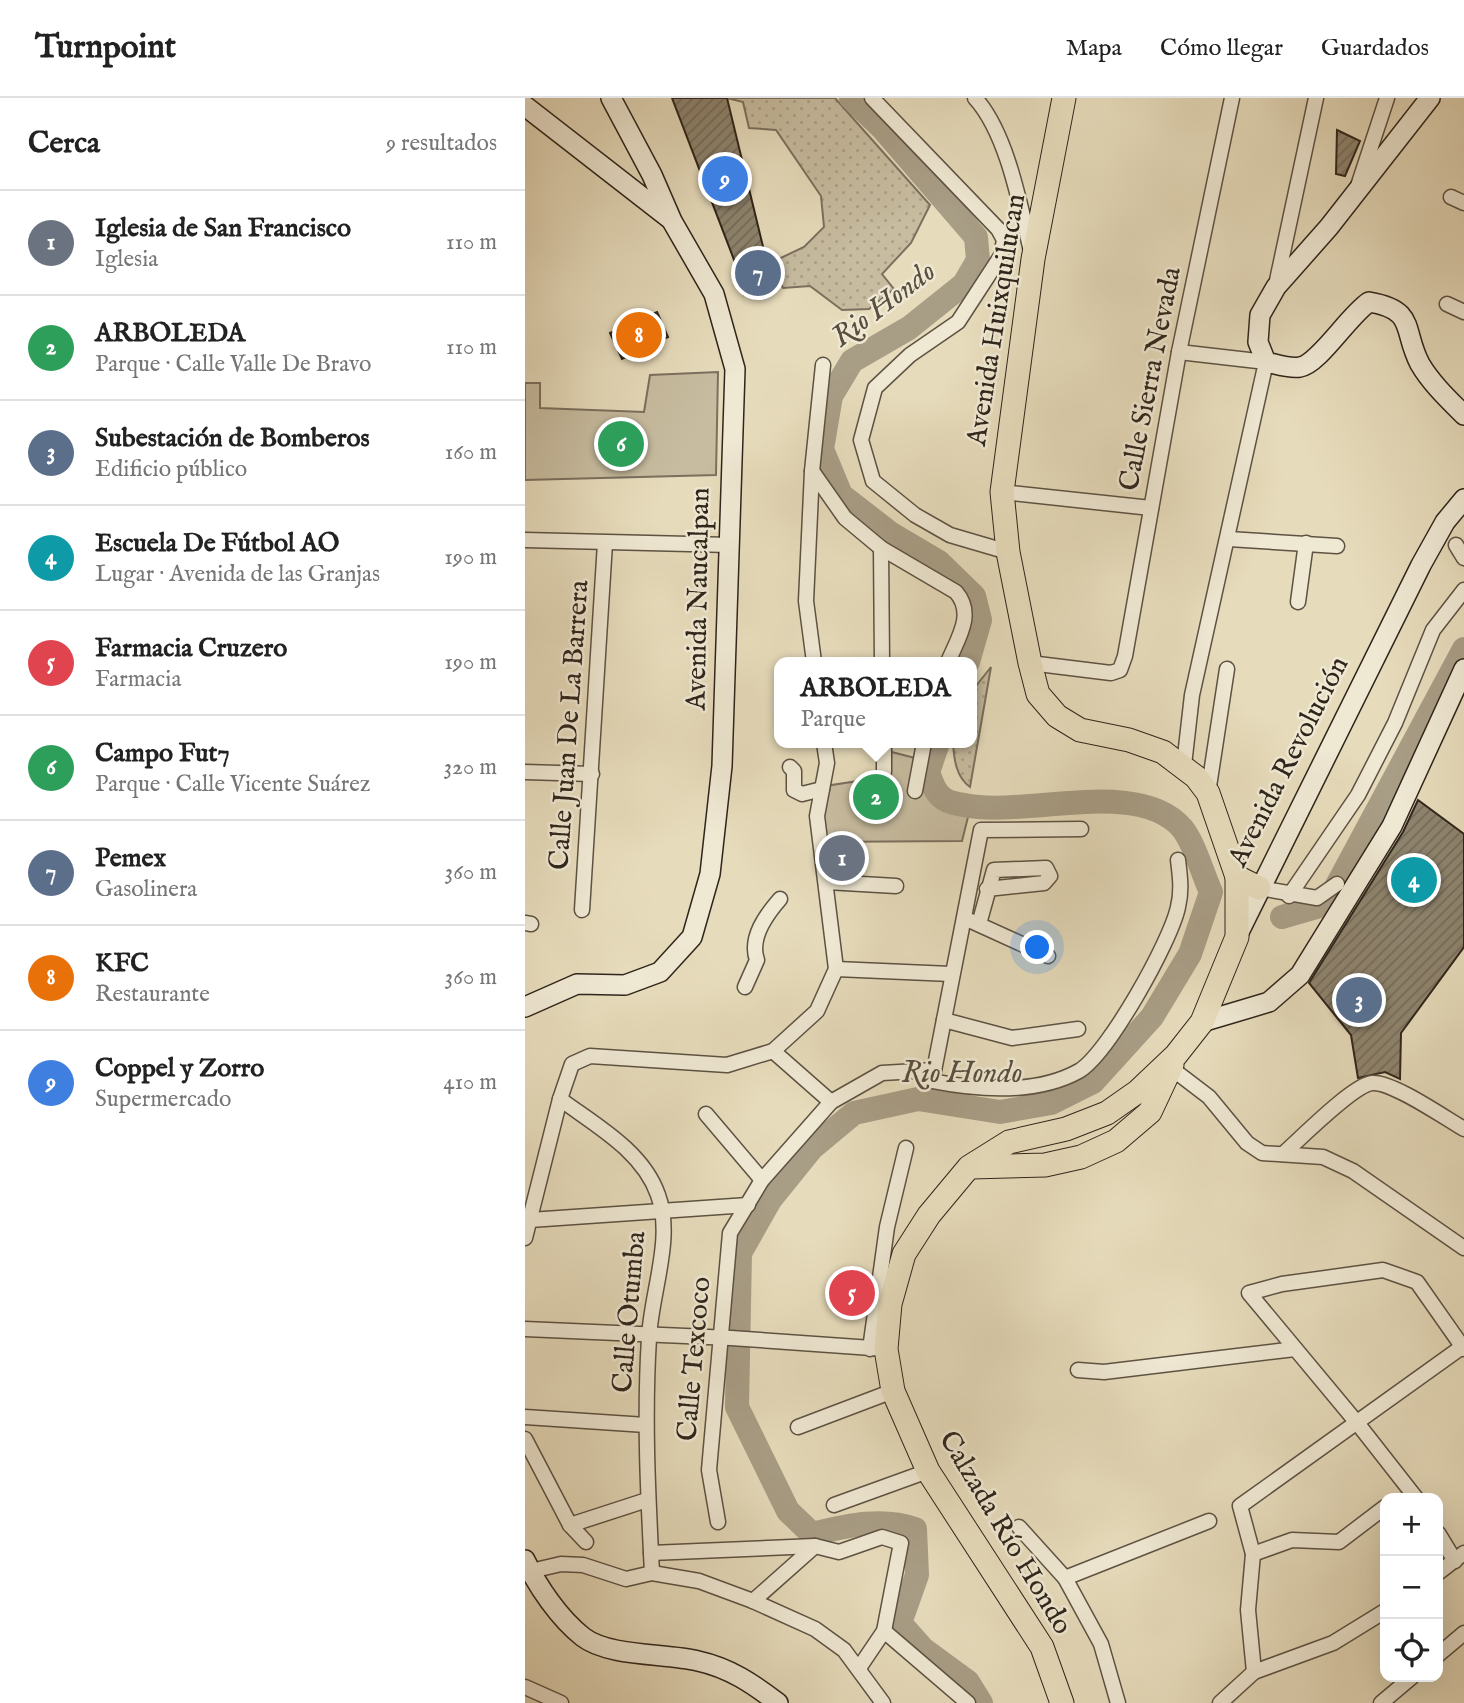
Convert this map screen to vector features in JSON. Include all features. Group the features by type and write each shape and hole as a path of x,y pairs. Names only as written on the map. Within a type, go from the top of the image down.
{"main road":[{"name":"Avenida Naucalpan","path":"525,1007 577,984 625,985 660,972 692,937 710,874 718,814 735,369 714,294 672,221 611,98"},
{"name":"Avenida Huixquilucan","path":"1064,98 1033,259 1002,492 1008,552 1038,694 1057,716 1080,730 1129,740 1163,752 1184,765"},
{"path":"1428,99 1357,187 1329,227 1276,287 1260,315 1258,342 1266,362 1298,368 1310,363 1354,312 1369,302 1391,305 1402,316 1420,364 1464,415"},
{"path":"525,106 672,221"},
{"name":"Avenida Revolución","path":"969,1167 1045,1165 1081,1157 1116,1142 1150,1112 1173,1062 1202,1022 1259,888 1421,565 1445,522 1464,499"},
{"path":"1202,1022 1269,1002 1300,975 1392,826 1464,669"},
{"path":"1184,765 1208,793 1237,877 1237,937"},
{"path":"1237,877 1259,888"},
{"name":"Avenida Revolución","path":"969,1167 1009,1142 1066,1129 1107,1113 1173,1062"},
{"name":"Calzada Río Hondo","path":"969,1167 929,1215 904,1254 878,1349 928,1471 1042,1647 1062,1703"},
{"path":"528,1566 556,1608 585,1638 607,1647 698,1661 729,1670 778,1703"}],"street":[{"path":"872,98 998,229 1004,240 1001,256 958,322 910,355 875,388 861,440 873,481 915,515 950,535 1008,552"},
{"path":"975,98 987,111 1005,160 1033,259"},
{"name":"Calle Sierra Nevada","path":"1030,663 1111,673 1120,670 1125,656 1179,352 1232,98"},
{"path":"1276,287 1316,98"},
{"path":"1357,187 1387,98"},
{"path":"1447,304 1464,312"},
{"path":"1179,352 1266,362 1229,539 1192,695 1184,765"},
{"path":"813,657 806,601 812,471 823,365"},
{"path":"812,471 845,518 881,548 956,592 965,602 967,614 950,657"},
{"path":"1002,492 1151,508"},
{"path":"1229,539 1337,546"},
{"path":"525,540 730,545"},
{"name":"Calle Juan De La Barrera","path":"582,910 605,543"},
{"path":"1299,602 1306,543"},
{"path":"1456,545 1464,558"},
{"path":"881,548 883,657"},
{"path":"1289,896 1358,795 1395,723 1433,630 1464,590"},
{"path":"1208,793 1227,669"},
{"path":"525,1238 560,1099 572,1064 590,1056 727,1065 773,1051 817,1011 836,969 817,816 827,763 825,748"},
{"path":"884,748 884,772"},
{"path":"915,792 923,748"},
{"path":"790,767 794,771 794,790 802,794 822,789"},
{"path":"525,772 592,774"},
{"path":"1081,829 981,830 933,1075 964,1087 1018,1087 1048,1082 1080,1070 1100,1051 1143,984 1162,946 1178,909 1181,887 1178,860"},
{"path":"979,924 986,889 994,870 1046,868 1050,876 1044,883 986,889"},
{"path":"827,881 896,886"},
{"path":"1259,888 1289,896 1317,898 1337,884"},
{"path":"745,987 757,960 754,951 757,935 768,913 780,899"},
{"path":"963,919 1048,956"},
{"path":"836,969 951,974"},
{"path":"944,1020 1012,1038 1078,1029"},
{"path":"773,1051 831,1102"},
{"path":"1173,1062 1209,1097 1247,1143 1262,1153 1323,1157 1353,1171 1464,1248"},
{"name":"Calle Texcoco","path":"718,1522 709,1470 727,1338 730,1233 762,1180 831,1102 882,1073 933,1075"},
{"path":"1283,1154 1356,1090 1372,1083 1387,1085 1464,1129"},
{"name":"Calle Otumba","path":"560,1099 625,1147 653,1185 661,1211 662,1235 649,1335 646,1425 652,1573"},
{"path":"706,1114 762,1180"},
{"path":"525,1329 727,1338 878,1349 887,1227 906,1148"},
{"path":"530,1220 748,1205"},
{"path":"1255,1672 1248,1610 1253,1554 1240,1506 1358,1424 1463,1352 1417,1282 1383,1270 1282,1284 1249,1293 1358,1424 1412,1493"},
{"path":"1078,1370 1104,1372 1295,1349"},
{"path":"798,1427 894,1391"},
{"path":"525,1417 646,1425"},
{"path":"525,1439 570,1525 586,1542"},
{"path":"834,1505 928,1471"},
{"path":"570,1525 647,1500"},
{"path":"1253,1554 1292,1540 1339,1542 1380,1511"},
{"path":"1065,1578 1209,1521"},
{"path":"1019,1527 1065,1578 1101,1644 1118,1703"},
{"path":"651,1553 815,1546 839,1552 882,1537 901,1543 884,1631 859,1668"},
{"path":"1443,1538 1460,1557 1443,1569"},
{"path":"753,1601 815,1546"},
{"path":"528,1566 583,1565 626,1579 652,1573 699,1581 753,1601 815,1629 844,1650 883,1703"},
{"path":"1220,1703 1255,1672 1333,1643 1380,1614"},
{"path":"884,1631 968,1703"},
{"path":"1443,1651 1464,1633"},
{"path":"1381,1703 1406,1682"},
{"path":"525,1687 561,1703"}],"shaded area":[{"path":"727,98 835,98 930,205 911,243 882,274 894,289 869,309 842,310 810,286 783,288 770,263 804,247 824,227 821,196 776,130 749,128 743,102"},
{"path":"718,372 716,475 525,480 525,383 540,383 540,408 644,412 650,375"},
{"path":"991,667 977,747 977,685"},
{"path":"954,748 977,748 970,787 959,773"},
{"path":"884,750 919,759 915,776 926,791 937,802 969,813 962,841 813,842 816,811 825,786 878,778"}],"building":[{"path":"672,98 727,98 766,259 761,262 770,281 744,295 735,281 741,278"},
{"path":"1337,130 1360,141 1345,176 1336,174"},
{"path":"657,312 668,337 622,359 610,333"},
{"path":"1418,800 1464,834 1464,947 1401,1033 1400,1079 1385,1072 1358,1078 1351,1035 1309,983 1403,832"}],"waterway":[{"name":"Rio Hondo","path":"851,98 883,129 976,237 978,260 964,284 909,328 852,361 831,396 822,449 841,495 890,533 939,562 974,596 980,620 969,657"},
{"path":"1282,917 1327,904 1464,649"},
{"name":"Rio Hondo","path":"936,748 928,772 932,784 941,797 959,804 989,808 1110,802 1138,805 1163,813 1187,835 1211,892 1190,954 1152,1017 1093,1082 1051,1103 1000,1112 918,1099 854,1113 812,1148 770,1200 740,1253 737,1407 788,1511 812,1534 876,1523 915,1529 917,1575 900,1623 923,1649 968,1682 981,1703"}],"place":[{"name":"Coppel y Zorro","path":"725,179"},
{"name":"Pemex","path":"758,273"},
{"name":"KFC","path":"639,335"},
{"name":"Campo Fut7","path":"621,444"},
{"name":"ARBOLEDA","path":"876,797"},
{"name":"Iglesia de San Francisco","path":"842,858"},
{"name":"Escuela De Fútbol AO","path":"1414,880"},
{"name":"Subestación de Bomberos","path":"1359,1000"},
{"name":"Farmacia Cruzero","path":"852,1293"}]}
